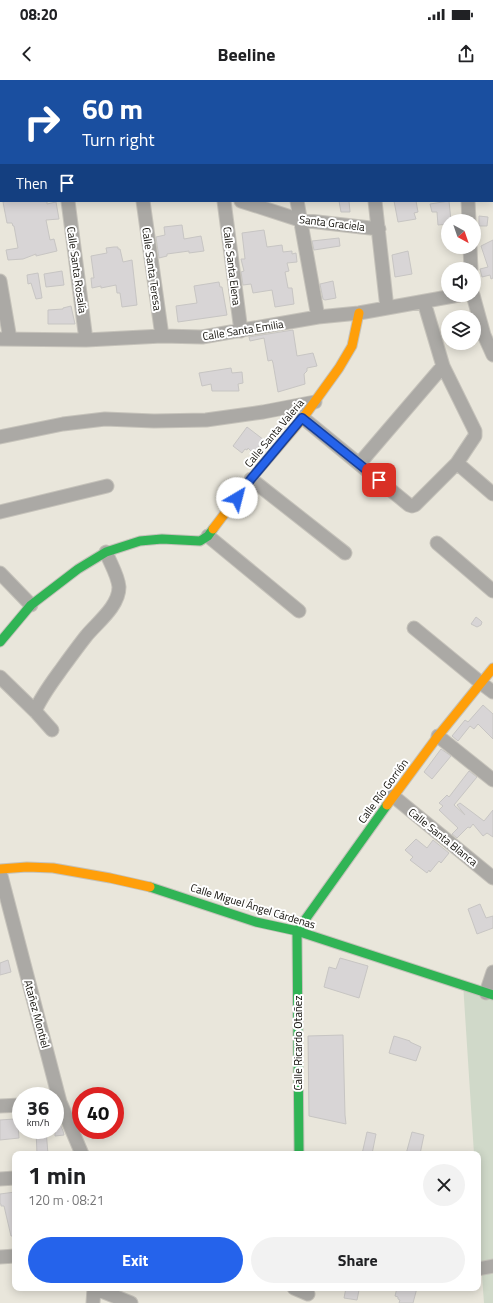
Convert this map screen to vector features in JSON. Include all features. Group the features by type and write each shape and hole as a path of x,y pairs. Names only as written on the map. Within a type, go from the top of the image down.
{"street":[{"name":"Calle Santa Rosalía","path":"68,202 86,340"},
{"name":"Calle Santa Teresa","path":"143,202 162,336"},
{"name":"Calle Santa Elena","path":"224,202 241,331"},
{"name":"Santa Graciela","path":"244,202 300,220 378,228"},
{"path":"297,202 318,317"},
{"path":"375,202 387,308"},
{"path":"468,202 469,214"},
{"path":"0,281 5,339"},
{"name":"Calle Santa Emilia","path":"5,339 86,340 162,336 202,337 318,317 359,313 441,299"},
{"path":"302,418 409,505 415,505 458,464 475,436 475,431 443,366 424,302"},
{"path":"475,302 484,335 493,355"},
{"name":"Calle Santa Valeria","path":"208,536 251,479 315,402 339,368 352,346 359,313"},
{"path":"359,464 443,366"},
{"path":"0,437 63,424 105,419 154,421 206,420 263,412 315,402"},
{"path":"458,464 493,494"},
{"path":"251,479 345,553"},
{"path":"0,512 107,486"},
{"path":"0,642 31,605 73,573 106,552 140,541 162,539 200,541 208,536 299,611"},
{"path":"437,543 493,591"},
{"path":"35,711 43,695 86,635 112,606 117,596 119,588 118,580 106,552"},
{"path":"0,573 31,605"},
{"path":"414,628 493,692"},
{"name":"Calle Río Gorrión","path":"297,932 393,796 438,736 493,668"},
{"path":"0,677 52,730"},
{"path":"438,736 493,780"},
{"name":"Calle Santa Blanca","path":"393,796 493,878"},
{"name":"Calle Miguel Ángel Cárdenas","path":"0,870 27,867 53,868 146,886 256,922 297,932 490,994"},
{"name":"Atañez Montiel","path":"0,870 54,1087"},
{"name":"Calle Ricardo Otañez","path":"297,932 299,1151"},
{"path":"490,994 493,972"},
{"path":"0,1106 12,1105"},
{"name":"Atañez Montiel","path":"64,1116 81,1151"},
{"path":"0,1179 12,1178"},
{"path":"0,1257 12,1256"},
{"path":"481,1268 493,1266"},
{"path":"93,1303 94,1291"},
{"path":"101,1291 130,1303"}],"green space":[{"path":"463,983 493,993 493,1303 484,1303 481,1262 481,1151 474,1151"}],"building":[{"path":"3,202 47,202 47,204 56,202 59,219 46,220 50,240 54,239 57,251 36,256 36,254 23,259 8,260 6,250 18,248 14,226 12,223 7,223"},
{"path":"339,202 349,202 350,212 341,212"},
{"path":"394,202 416,202 418,212 414,213 416,219 398,222"},
{"path":"449,202 450,214 441,214 441,225 438,225 437,212 432,212 430,204"},
{"path":"481,216 488,217 487,226 481,226"},
{"path":"182,225 184,239 201,236 204,251 189,253 189,251 167,254 167,256 159,258 156,237 165,235 164,227"},
{"path":"264,230 267,247 282,245 283,252 292,251 292,254 296,253 297,262 287,263 289,271 285,272 288,288 292,288 294,304 275,307 272,290 253,293 251,284 243,285 241,272 244,271 241,259 245,259 242,233"},
{"path":"339,238 340,246 314,250 312,241"},
{"path":"493,240 493,278 491,279 490,275 482,277 481,269 488,267 481,246"},
{"path":"118,247 118,249 120,249 123,262 132,260 137,305 122,307 120,293 117,293 116,285 92,288 91,278 94,278 91,256 107,253 106,248"},
{"path":"408,251 412,274 395,277 392,255"},
{"path":"62,271 64,285 46,287 44,274"},
{"path":"38,273 42,298 36,299 31,283 28,284 27,275"},
{"path":"333,281 336,298 325,300 323,299 320,284"},
{"path":"219,282 220,287 222,287 227,315 178,322 176,306 197,303 194,286"},
{"path":"71,306 75,324 48,324 48,310 63,309"},
{"path":"293,330 297,356 313,353 317,366 307,368 307,371 304,374 305,384 278,392 273,363 272,360 268,361 264,338 250,341 249,337"},
{"path":"231,368 232,373 242,372 243,383 238,384 239,391 212,391 211,384 202,386 199,373"},
{"path":"247,427 264,440 255,451 254,450 252,452 248,448 242,453 233,446"},
{"path":"476,617 482,622 481,625 477,627 471,624"},
{"path":"483,705 493,714 493,739 478,724 474,729 470,726 458,741 452,736 465,720 468,722"},
{"path":"441,749 451,756 432,779 424,772"},
{"path":"469,771 477,777 454,805 465,815 457,805 460,803 484,821 493,810 493,837 487,833 483,836 473,824 457,838 452,834 458,828 439,810 443,806 439,803 447,795 449,797"},
{"path":"416,839 427,848 433,840 449,853 441,863 439,861 430,872 429,870 427,873 410,860 413,857 405,850"},
{"path":"480,904 486,918 493,916 493,928 477,934 468,909"},
{"path":"340,958 368,966 359,998 324,987 329,967 336,969"},
{"path":"8,960 11,972 0,975 0,963"},
{"path":"343,1035 346,1124 309,1116 308,1036"},
{"path":"394,1036 410,1041 421,1047 416,1061 389,1053"},
{"path":"12,1119 12,1139 0,1140 0,1120"},
{"path":"367,1132 376,1134 373,1151 363,1151"},
{"path":"412,1132 424,1135 421,1151 407,1151"},
{"path":"36,1139 47,1139 48,1151 37,1151"},
{"path":"12,1192 12,1236 4,1206 1,1206 0,1204 0,1194"},
{"path":"345,1291 359,1291 357,1300 344,1298"},
{"path":"396,1291 416,1291 413,1303 399,1303 400,1300 395,1296"}],"traffic: fast":[{"path":"0,642 31,605 78,569 106,552 140,541 162,539 200,541 208,536 213,529"},
{"path":"299,1151 297,931 387,805"},
{"path":"150,887 256,922 297,931 493,995"}],"traffic: slow":[{"path":"213,529 251,479 303,418 339,368 352,346 359,313"},
{"path":"387,805 438,736 493,668"},
{"path":"0,869 27,867 53,868 150,887"}],"route":[{"path":"237,498 302,418 379,480"}]}
